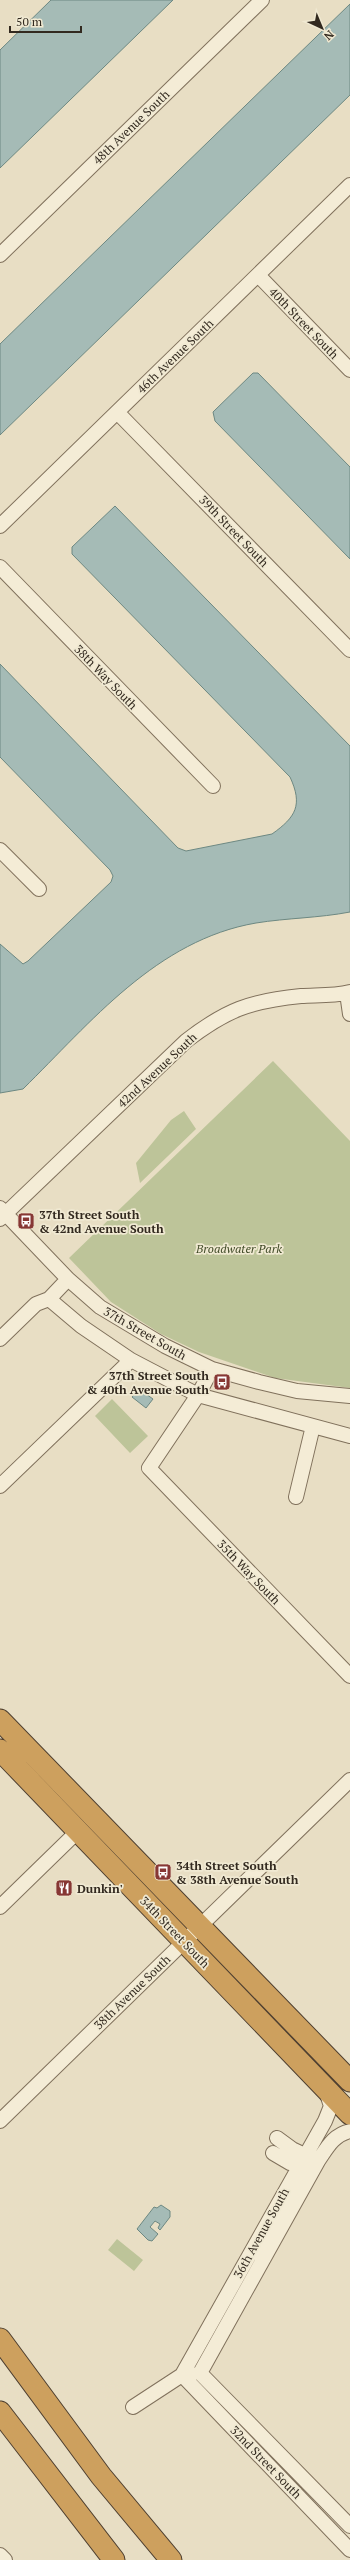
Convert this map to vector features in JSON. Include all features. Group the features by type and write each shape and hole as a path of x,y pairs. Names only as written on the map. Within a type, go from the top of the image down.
{"highway":[{"name":"34th Street South","path":"0,1720 350,2081"},
{"path":"0,1733 23,1756 46,1768"},
{"name":"34th Street South","path":"0,1750 326,2090 349,2106"},
{"path":"258,2020 281,2029 338,2085 349,2106"},
{"path":"0,2339 100,2476 171,2560"},
{"path":"0,2412 114,2560"}],"street":[{"name":"48th Avenue South","path":"0,255 262,0"},
{"name":"46th Avenue South","path":"0,526 350,185"},
{"name":"40th Street South","path":"258,275 350,370"},
{"name":"39th Street South","path":"117,412 350,650"},
{"name":"38th Way South","path":"0,567 213,786"},
{"path":"0,850 40,889"},
{"path":"348,993 350,1014"},
{"name":"42nd Avenue South","path":"2,1213 186,1041 212,1021 236,1008 268,1000 348,993"},
{"name":"37th Street South","path":"2,1213 68,1279 100,1307 166,1346 212,1369 297,1391 350,1396"},
{"path":"0,1339 36,1304 49,1299 68,1279"},
{"path":"49,1299 81,1326 131,1360 198,1395 350,1436"},
{"path":"0,1486 131,1360"},
{"path":"198,1395 212,1369"},
{"name":"35th Way South","path":"198,1395 149,1468 350,1676"},
{"path":"296,1497 313,1426"},
{"name":"38th Avenue South","path":"0,2121 183,1941 350,1780"},
{"path":"0,1907 78,1831"},
{"name":"36th Avenue South","path":"182,2375 331,2106 326,2090"},
{"name":"36th Avenue South","path":"133,2407 182,2375 200,2373 331,2141 337,2136 350,2131"},
{"path":"277,2138 302,2160"},
{"path":"273,2153 302,2160 316,2166"},
{"name":"32nd Street South","path":"200,2373 350,2526"},
{"name":"32nd Street South","path":"182,2375 350,2550"},
{"path":"0,2555 5,2560"}],"green space":[{"name":"Broadwater Park","path":"273,1061 350,1141 350,1388 275,1378 199,1352 161,1334 111,1302 69,1258"},
{"path":"184,1111 196,1129 140,1183 136,1163 171,1120"},
{"path":"112,1399 148,1436 130,1453 95,1416"},
{"path":"117,2239 143,2260 134,2271 108,2250"}],"water":[{"path":"51,0 173,0 0,168 0,50"},
{"path":"350,4 350,95 0,435 0,344"},
{"path":"253,373 258,373 350,467 350,559 215,421 213,412"},
{"path":"115,506 350,746 350,912 327,916 256,923 220,932 187,947 157,965 128,987 74,1037 23,1089 0,1093 0,944 23,964 28,961 111,882 113,876 110,870 0,757 0,664 178,848 186,851 272,834 287,822 295,810 296,795 290,777 72,554 72,547"},
{"path":"139,1389 153,1399 146,1408 132,1397"},
{"path":"161,2205 170,2211 170,2217 160,2230 158,2228 160,2224 155,2221 150,2227 158,2234 152,2241 148,2240 137,2229 154,2207 157,2208"}],"place":[{"name":"37th Street South & 42nd Avenue South","path":"26,1221"},
{"name":"37th Street South & 40th Avenue South","path":"222,1382"},
{"name":"34th Street South & 38th Avenue South","path":"163,1872"},
{"name":"Dunkin'","path":"64,1888"}]}
